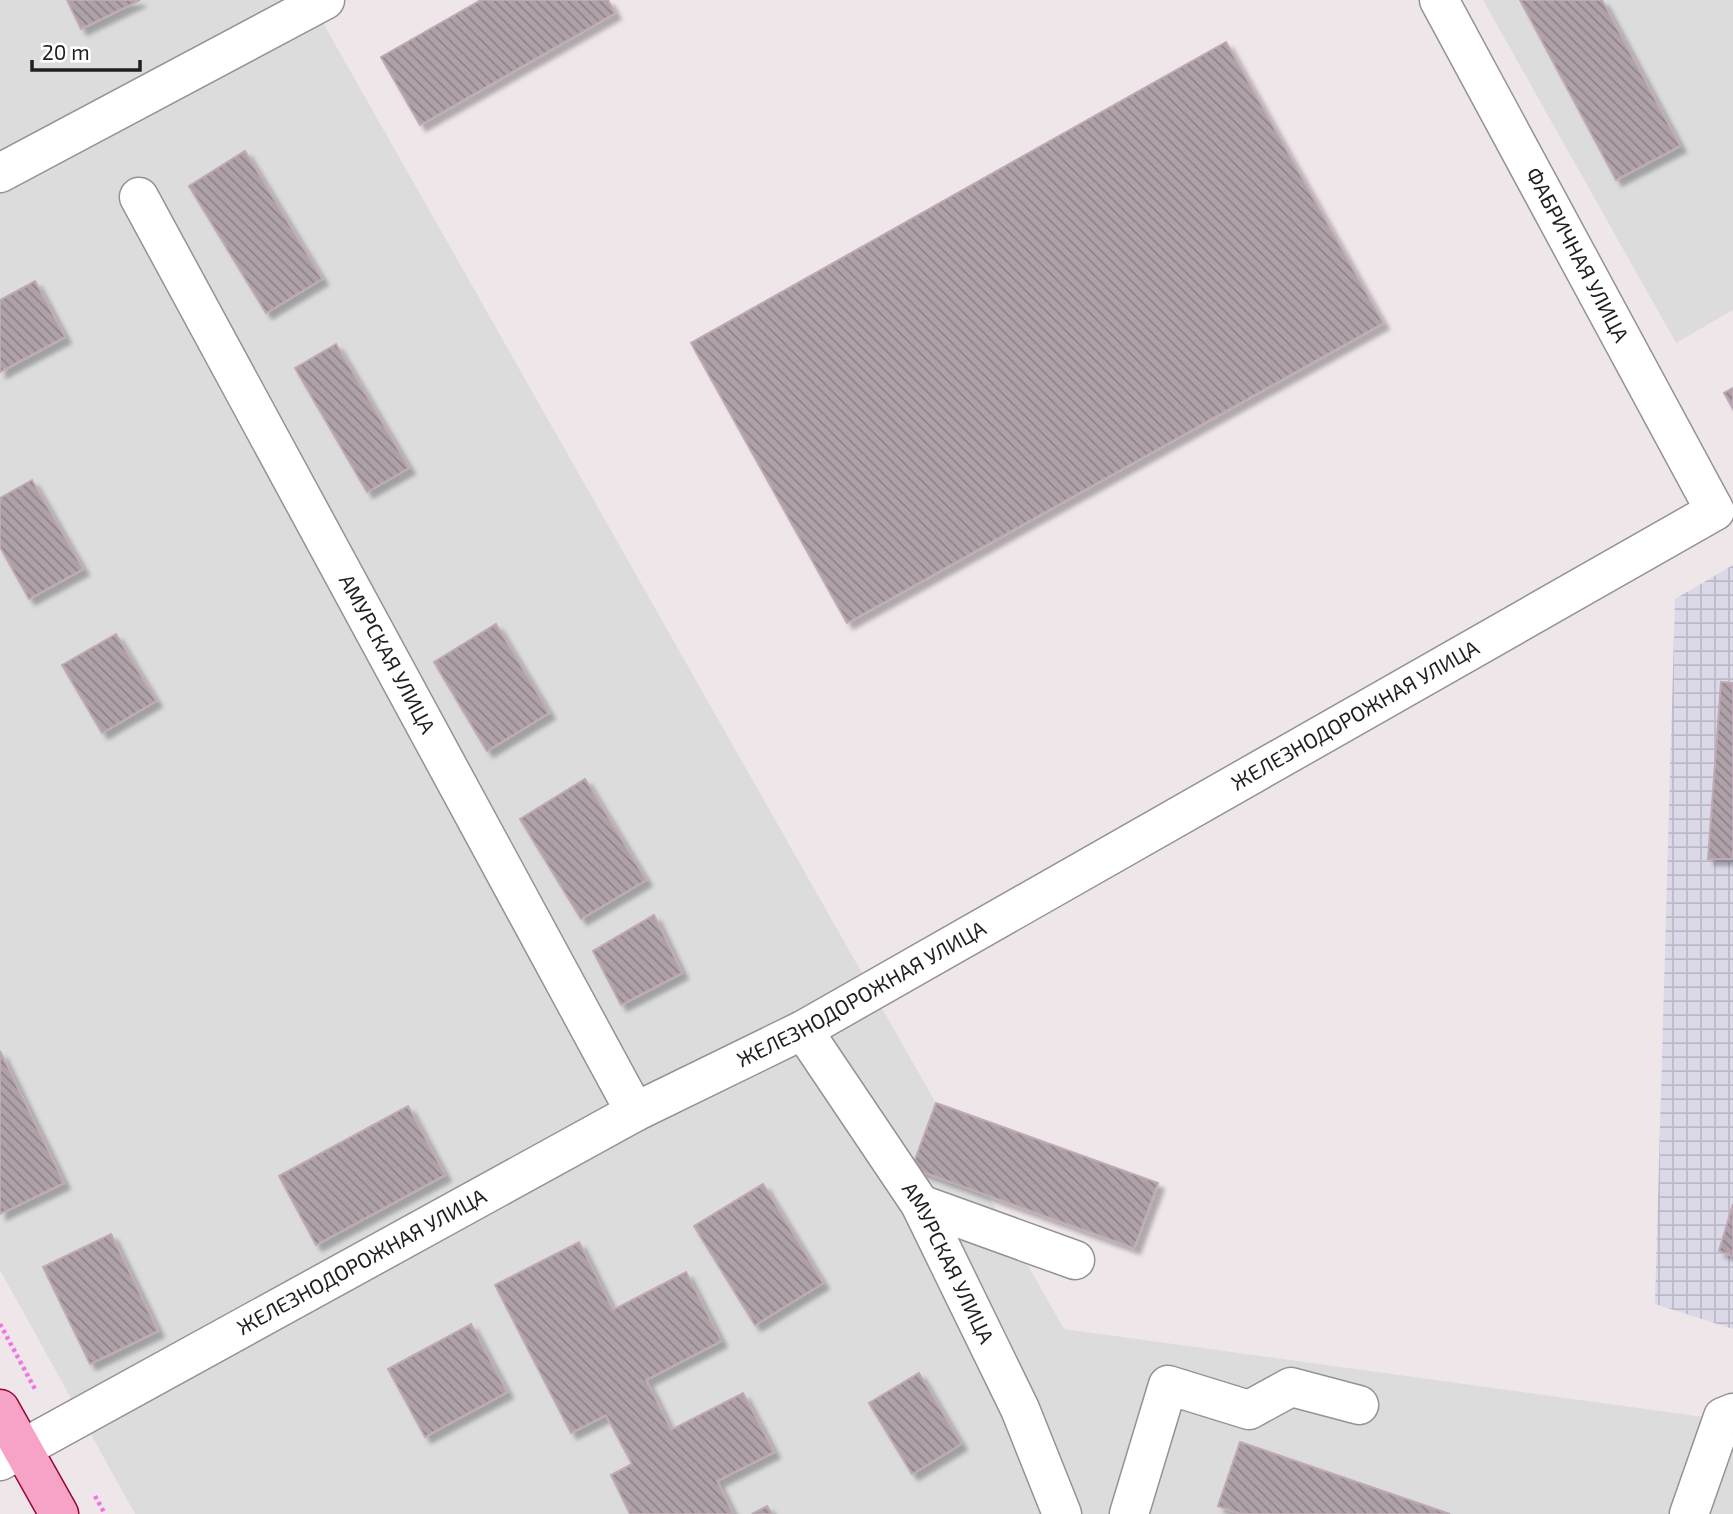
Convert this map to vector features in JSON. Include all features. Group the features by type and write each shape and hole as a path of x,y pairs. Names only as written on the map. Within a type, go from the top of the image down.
{"main road":[{"path":"0,1409 11,1455 59,1514"}],"street":[{"path":"0,173 325,0"},
{"name":"ФАБРИЧНАЯ УЛИЦА","path":"1439,0 1715,511"},
{"name":"АМУРСКАЯ УЛИЦА","path":"139,197 635,1112"},
{"name":"ЖЕЛЕЗНОДОРОЖНАЯ УЛИЦА","path":"11,1455 635,1112 803,1030 1715,511"},
{"name":"АМУРСКАЯ УЛИЦА","path":"803,1030 920,1204 1020,1409 1062,1514"},
{"path":"920,1204 1075,1260"},
{"path":"1129,1514 1168,1385 1248,1410 1291,1387 1359,1405"},
{"path":"1689,1514 1723,1417 1733,1413"}],"shaded area":[{"path":"0,0 310,0 1064,1329 1733,1421 1733,1514 135,1514 0,1270"},
{"path":"1483,0 1733,0 1733,310 1676,343"},
{"path":"1733,565 1733,1329 1655,1304 1675,599"}],"building":[{"path":"67,0 140,0 81,29"},
{"path":"481,0 608,0 615,13 420,125 381,57"},
{"path":"1520,0 1602,0 1680,146 1616,180"},
{"path":"1226,42 1383,323 847,623 691,343"},
{"path":"245,151 322,279 266,313 189,186"},
{"path":"35,281 65,337 0,372 0,300"},
{"path":"336,344 409,468 367,492 295,368"},
{"path":"1733,388 1733,409 1724,393"},
{"path":"32,480 83,569 29,599 0,547 0,498"},
{"path":"496,624 549,713 487,751 434,662"},
{"path":"116,634 156,701 102,733 62,665"},
{"path":"1721,682 1733,683 1733,859 1708,859"},
{"path":"585,779 646,880 581,919 520,819"},
{"path":"654,915 682,973 621,1005 593,951"},
{"path":"0,1051 64,1183 0,1214"},
{"path":"936,1103 1158,1183 1134,1248 912,1168"},
{"path":"408,1106 445,1175 316,1245 279,1176"},
{"path":"763,1184 823,1283 755,1325 694,1226"},
{"path":"1733,1204 1733,1256 1719,1251"},
{"path":"111,1234 158,1331 90,1364 43,1267"},
{"path":"579,1242 613,1310 686,1272 721,1341 646,1380 671,1430 743,1393 774,1452 717,1481 733,1514 630,1514 611,1475 632,1464 606,1415 571,1433 495,1285"},
{"path":"471,1324 507,1392 425,1437 388,1369"},
{"path":"919,1373 961,1444 912,1474 869,1403"},
{"path":"1240,1442 1450,1514 1242,1514 1218,1506"},
{"path":"767,1506 772,1514 752,1514"}]}
